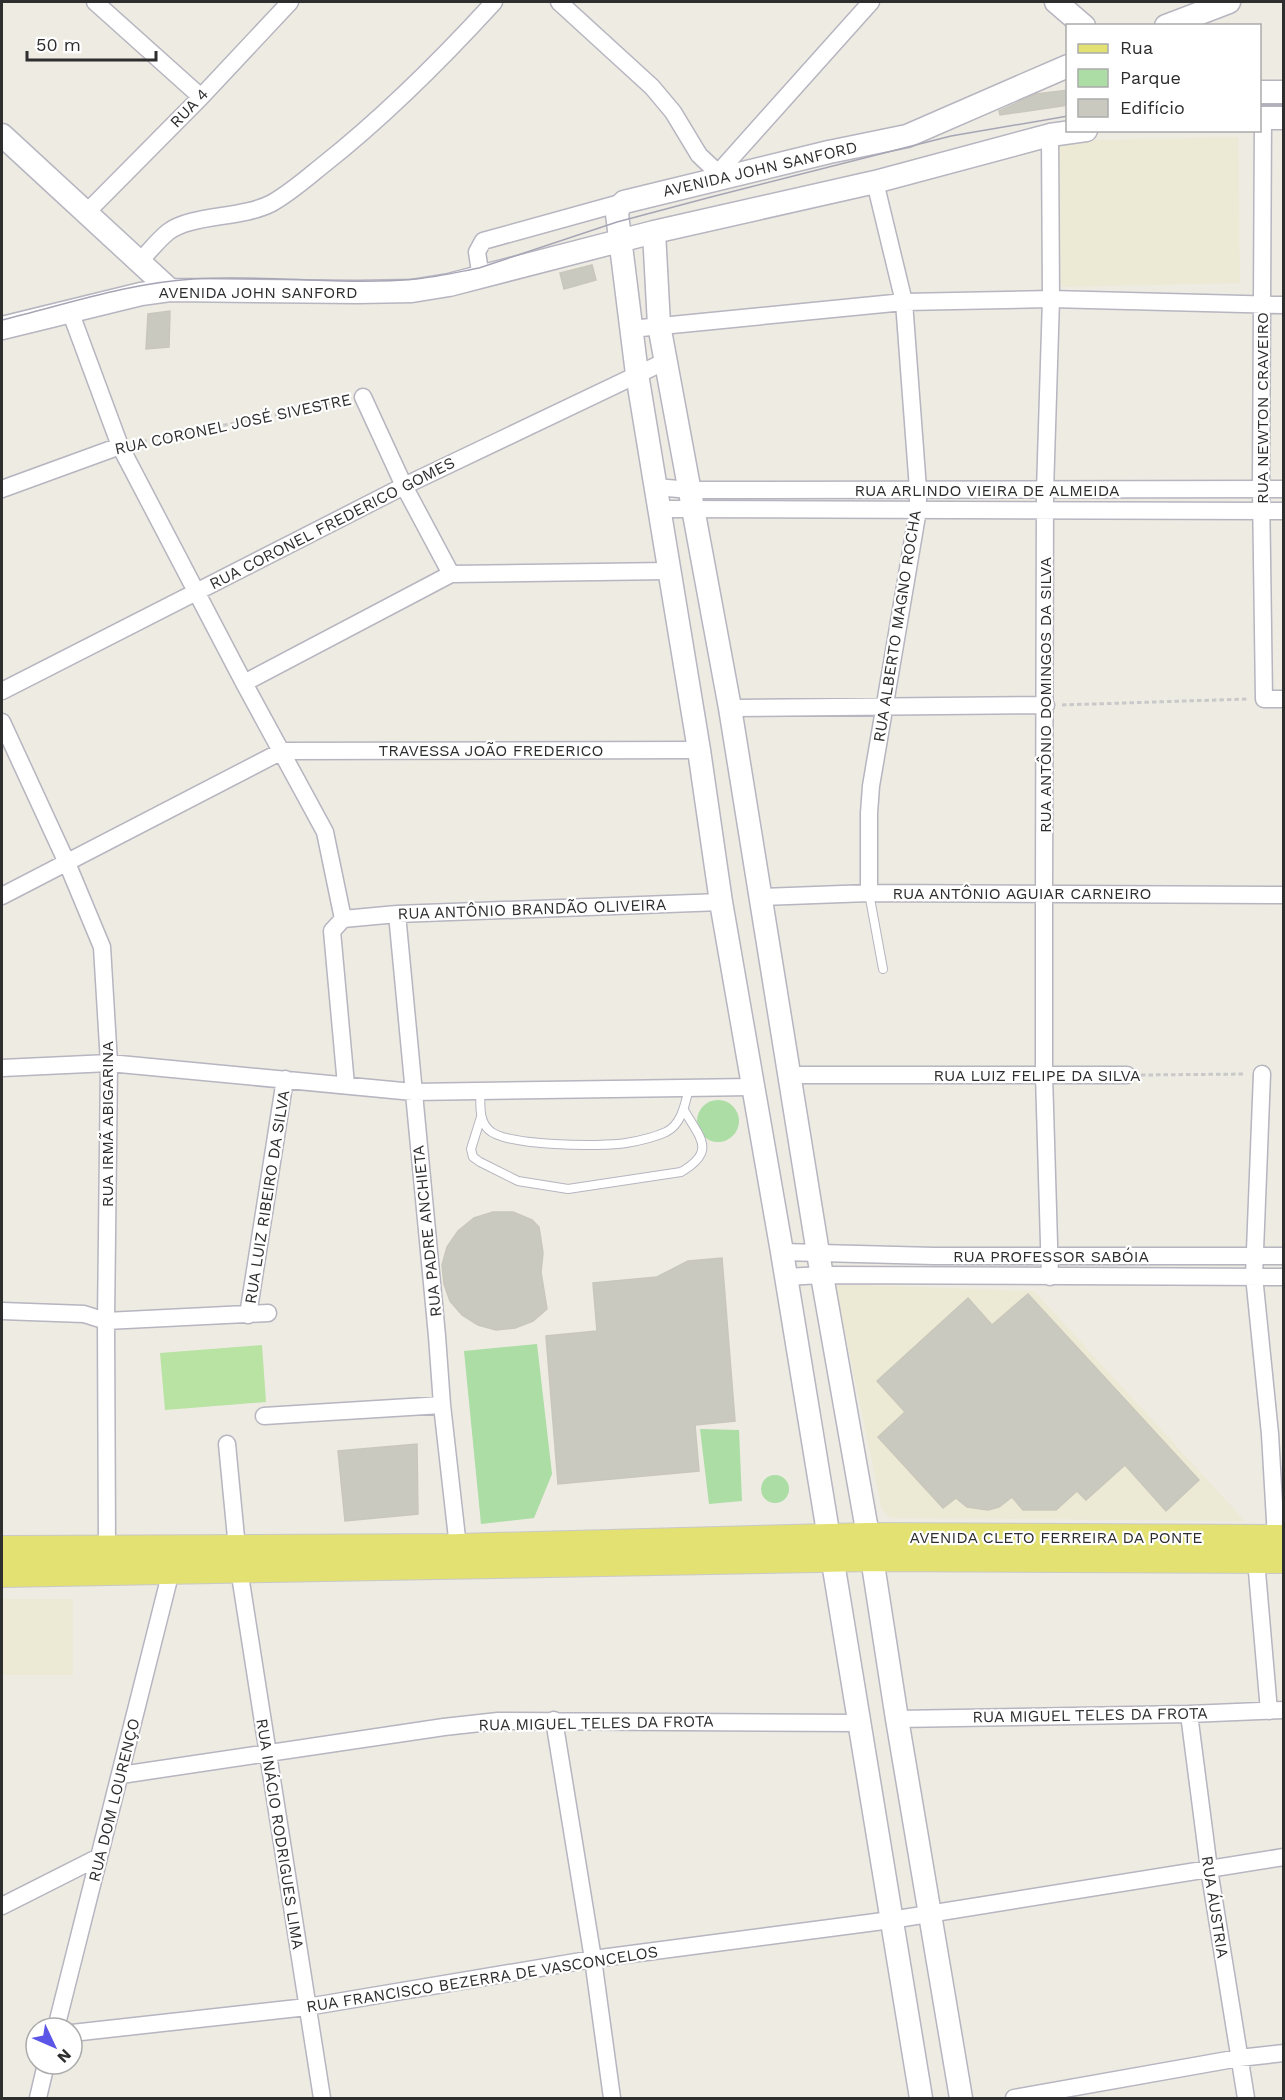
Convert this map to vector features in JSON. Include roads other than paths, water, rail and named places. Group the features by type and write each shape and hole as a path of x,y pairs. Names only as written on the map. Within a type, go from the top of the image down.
{"main road":[{"path":"1056,2 1082,24"},
{"path":"1171,24 1229,2"},
{"name":"AVENIDA JOHN SANFORD","path":"624,202 715,177 908,136 1066,67"},
{"path":"1261,92 1284,92"},
{"name":"AVENIDA JOHN SANFORD","path":"2,328 141,294 170,290 412,291 481,278 654,232 875,182 1050,135 1072,132"},
{"path":"2,135 10,152 86,213 170,290"},
{"path":"624,202 617,214 637,374 699,750 721,902 782,1252 921,2098"},
{"path":"654,232 659,325 730,708 818,1252 870,1547 928,1913 961,2098"},
{"path":"733,962 770,956"},
{"name":"AVENIDA CLETO FERREIRA DA PONTE","path":"830,1549 1281,1545"},
{"name":"AVENIDA CLETO FERREIRA DA PONTE","path":"870,1547 1256,1560 1281,1545"},
{"path":"238,1558 458,1547 830,1549"},
{"path":"2,1549 107,1548 171,1560"},
{"path":"2,1574 171,1560 830,1549"}],"street":[{"path":"95,2 201,97"},
{"name":"RUA 4","path":"86,213 201,97 290,2"},
{"path":"139,262 168,232 181,225 252,212 272,203 291,190 347,146 459,39 494,2"},
{"path":"559,2 652,87 673,112 715,177 871,2"},
{"name":"RUA NEWTON CRAVEIRO","path":"1269,118 1263,304 1261,489 1264,699 1284,699"},
{"name":"RUA ANTÔNIO DOMINGOS DA SILVA","path":"1050,135 1051,299 1045,491 1044,893 1044,1075 1050,1276"},
{"name":"RUA ALBERTO MAGNO ROCHA","path":"869,893 871,786 918,510 903,302 875,182"},
{"name":"AVENIDA JOHN SANFORD","path":"481,278 477,252 483,241 624,202"},
{"path":"631,329 903,302 1051,299 1284,305"},
{"path":"70,311 120,446 325,832 343,919 332,931 346,1085"},
{"name":"RUA CORONEL FREDERICO GOMES","path":"2,691 404,486 666,361"},
{"path":"363,397 404,486 451,574"},
{"name":"RUA CORONEL JOSÉ SIVESTRE","path":"2,489 120,446"},
{"name":"RUA ARLINDO VIEIRA DE ALMEIDA","path":"692,500 918,489 1045,491 1284,489"},
{"path":"657,498 692,500"},
{"name":"RUA ARLINDO VIEIRA DE ALMEIDA","path":"692,500 918,510 1284,511"},
{"path":"244,683 451,574 668,571"},
{"path":"730,708 1046,705"},
{"name":"RUA IRMÃ ABIGARINA","path":"2,722 67,863 102,947 109,1063 106,1321 107,1548"},
{"name":"TRAVESSA JOÃO FREDERICO","path":"282,751 699,750"},
{"path":"2,896 282,751"},
{"name":"RUA ANTÔNIO AGUIAR CARNEIRO","path":"760,897 869,893 1284,895"},
{"name":"RUA ANTÔNIO BRANDÃO OLIVEIRA","path":"343,919 397,914 721,902"},
{"name":"RUA PADRE ANCHIETA","path":"397,914 442,1405 458,1547"},
{"path":"2,1068 109,1063 413,1092 752,1087"},
{"path":"1262,1074 1254,1276 1277,1434 1281,1545"},
{"name":"RUA LUIZ FELIPE DA SILVA","path":"790,1075 1127,1075"},
{"name":"RUA LUIZ RIBEIRO DA SILVA","path":"248,1315 285,1079"},
{"name":"RUA PROFESSOR SABÓIA","path":"782,1252 934,1256 1284,1256"},
{"path":"1185,1277 1186,1257"},
{"name":"RUA PROFESSOR SABÓIA","path":"786,1277 822,1275 1284,1277"},
{"path":"2,1311 84,1314 106,1321 268,1313"},
{"path":"264,1416 442,1405"},
{"name":"RUA INÁCIO RODRIGUES LIMA","path":"227,1444 238,1558 322,2098"},
{"name":"RUA DOM LOURENÇO","path":"59,2016 121,1775 171,1560"},
{"path":"1256,1560 1276,1711"},
{"name":"RUA MIGUEL TELES DA FROTA","path":"897,1719 1276,1711"},
{"name":"RUA ÁUSTRIA","path":"1190,1714 1209,1869 1246,2098"},
{"path":"554,1720 612,2098"},
{"name":"RUA MIGUEL TELES DA FROTA","path":"121,1775 444,1726 498,1721 859,1723"},
{"path":"2,1906 99,1857"},
{"path":"928,1913 1284,1857"},
{"name":"RUA FRANCISCO BEZERRA DE VASCONCELOS","path":"84,2032 307,2007 592,1959 891,1920 928,1913"},
{"path":"1014,2098 1239,2058 1284,2054"},
{"path":"38,2098 43,2076"}],"lane":[{"path":"869,893 883,969"},
{"path":"481,1117 488,1130 499,1136 559,1145 626,1143 667,1132 677,1123 684,1110 689,1088"},
{"path":"480,1090 481,1117 471,1149 473,1157 519,1181 568,1189 681,1172 696,1163 703,1152 702,1143 684,1110"}],"tram line":[{"path":"1261,105 1284,105"},
{"path":"2,320 96,295 169,281 221,278 388,281 448,274 479,268 617,222 711,197 951,136 1066,116"}]}
